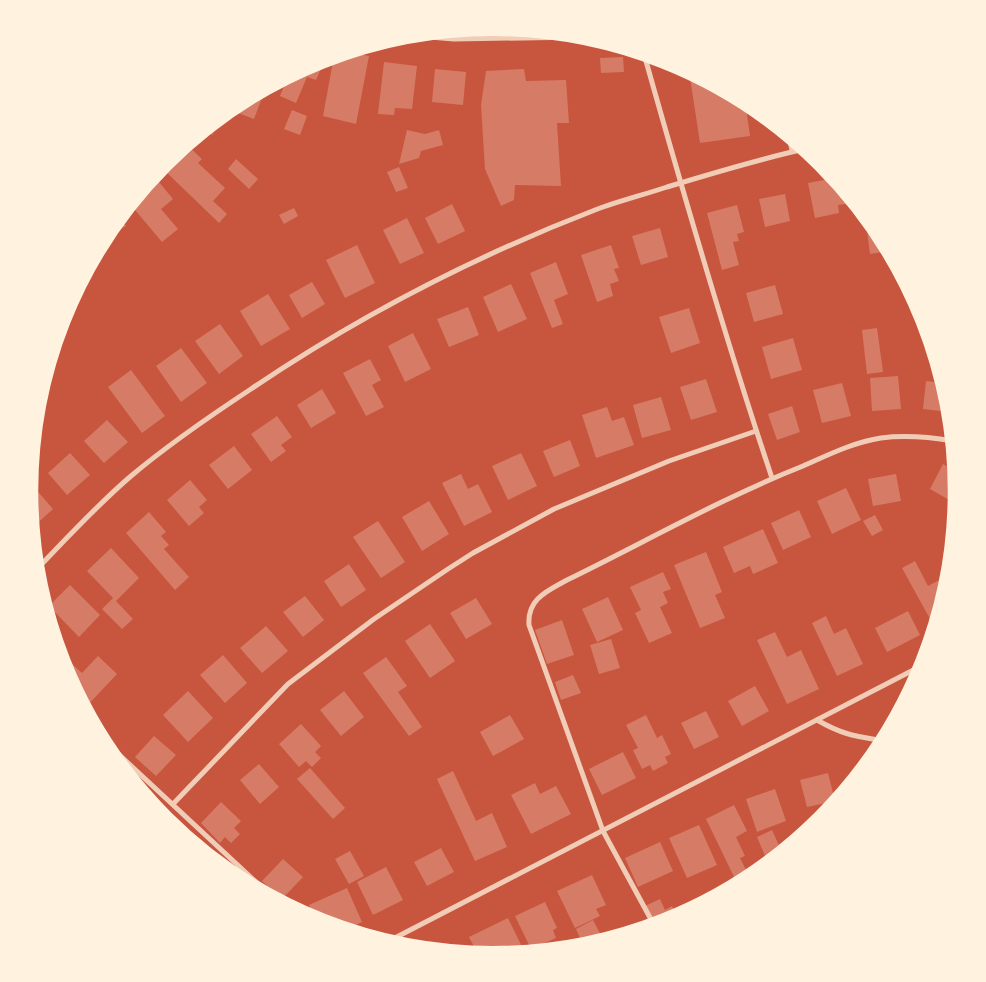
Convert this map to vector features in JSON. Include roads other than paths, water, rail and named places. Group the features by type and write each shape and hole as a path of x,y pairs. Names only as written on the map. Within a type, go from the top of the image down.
{"street":[{"path":"453,37 476,36"},
{"path":"646,61 681,183 772,478"},
{"path":"43,563 104,500 156,456 228,404 340,332 446,274 596,210 698,177 797,151"},
{"path":"173,804 288,684 374,619 473,553 554,510 669,461 756,431"},
{"path":"650,919 603,831 529,625 530,607 538,598 551,589 772,478 856,444 881,438 906,436 946,440"},
{"path":"398,936 912,671"},
{"path":"817,720 847,735 875,740"},
{"path":"124,759 250,877"}],"lane":[{"path":"790,145 792,152"}]}
